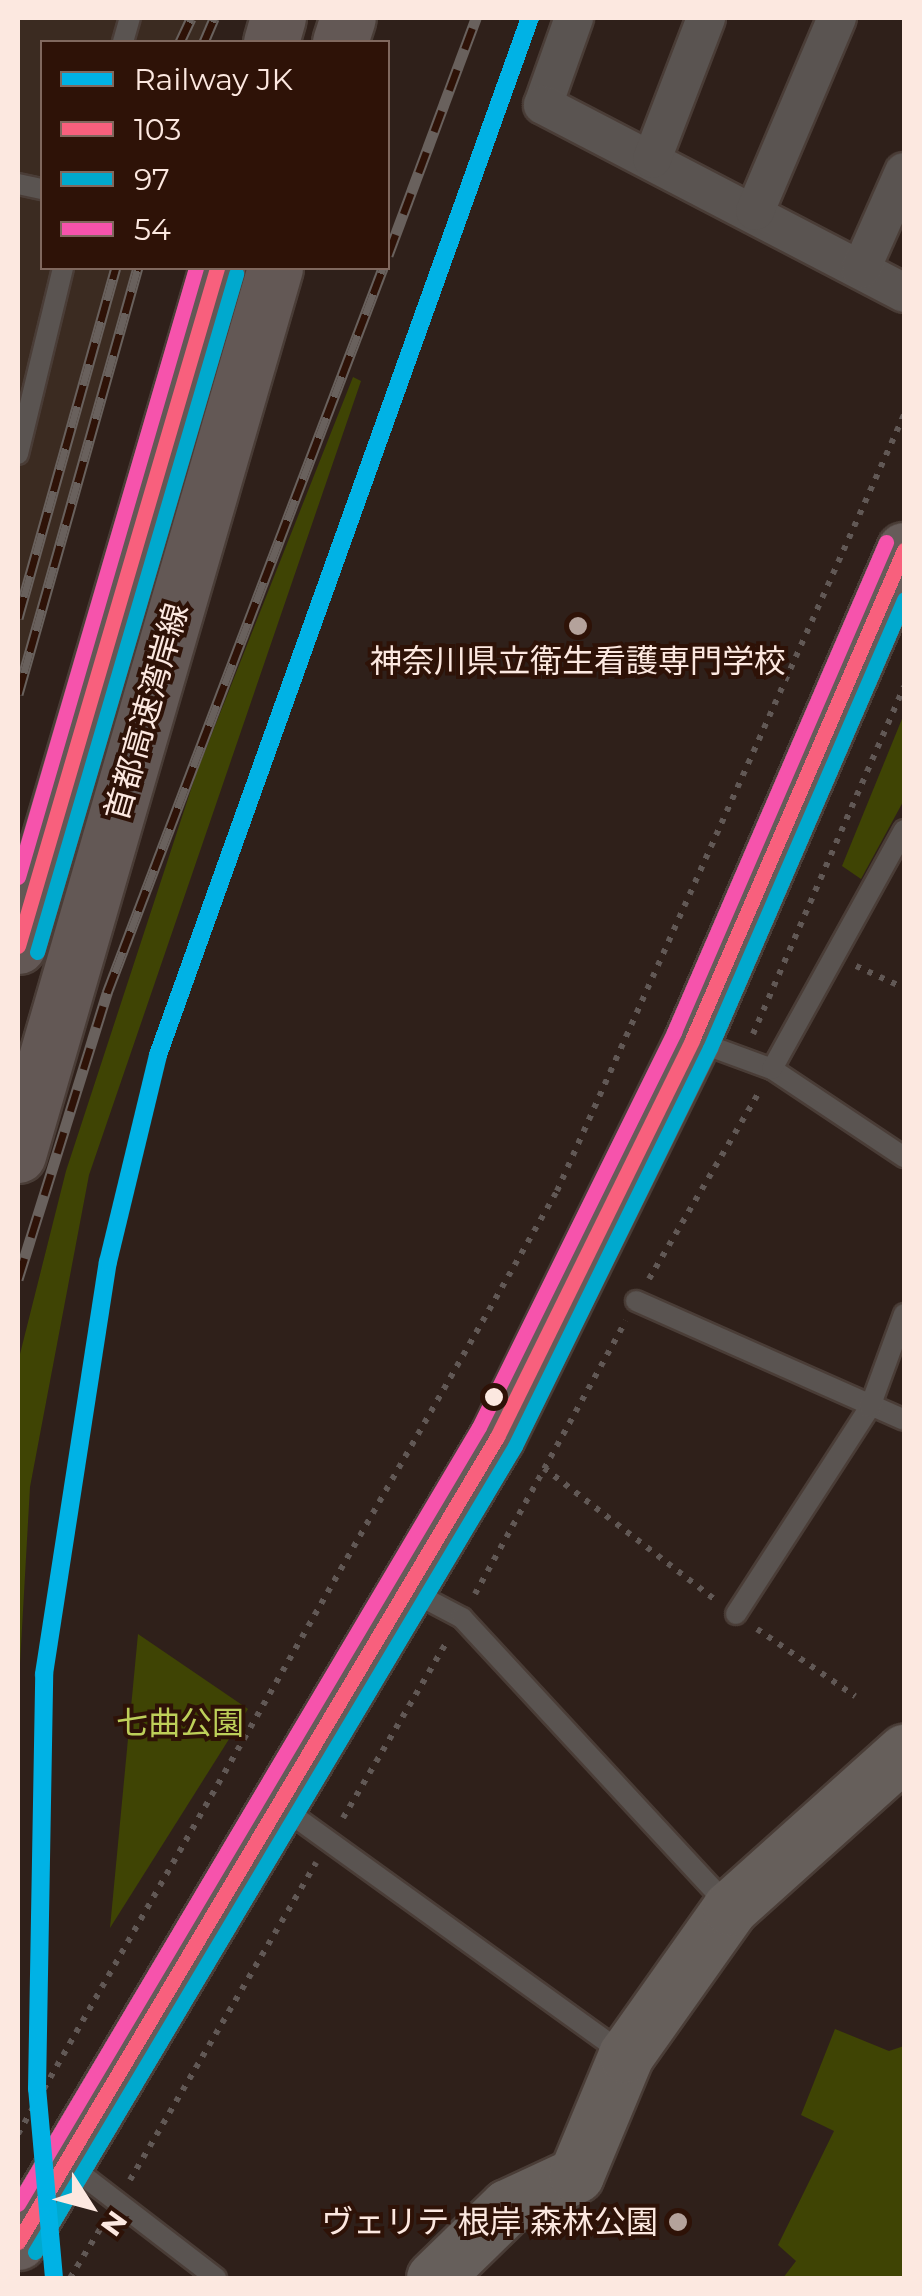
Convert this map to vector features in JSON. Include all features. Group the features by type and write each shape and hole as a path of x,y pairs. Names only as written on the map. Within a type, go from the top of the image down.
{"highway":[{"name":"首都高速湾岸線","path":"18,915 204,270"},
{"path":"18,946 216,270"},
{"path":"18,1120 263,270"},
{"name":"首都高速湾岸線","path":"18,1155 274,270"}],"main road":[{"path":"18,2242 497,1437 692,1040 904,550"}],"street":[{"path":"574,18 543,105 755,211 904,293"},
{"path":"652,159 706,18"},
{"path":"755,211 837,18"},
{"path":"861,269 904,172"},
{"path":"434,2278 507,2207 576,2175 626,2055 730,1908 904,1752"}],"lane":[{"path":"18,454 63,270"},
{"path":"772,1069 904,830"},
{"path":"692,1040 772,1069 904,1157"},
{"path":"636,1301 904,1420"},
{"path":"736,1614 870,1407 904,1314"},
{"path":"409,1590 462,1618 730,1908"},
{"path":"280,1806 331,1837 626,2055"},
{"path":"66,2162 119,2199 216,2278"}],"path":[{"path":"18,2134 557,1191 904,415"},
{"path":"742,1058 904,686"},
{"path":"832,955 904,988"},
{"path":"70,2278 462,1618 636,1301 772,1069"},
{"path":"544,1468 736,1614 855,1696"}],"shaded area":[{"path":"18,18 211,18 205,40 40,40 40,270 138,270 18,695"}],"green space":[{"path":"353,377 361,381 89,1175 30,1487 18,1699 18,1362 66,1171 196,774"},
{"path":"904,714 904,800 861,879 842,866"},
{"name":"七曲公園","path":"138,1634 248,1709 110,1928"},
{"path":"835,2029 889,2051 904,2046 904,2278 783,2278 796,2261 778,2245 834,2131 801,2115"}],"railway":[{"path":"181,40 191,18"},
{"path":"205,40 214,18"},
{"path":"390,250 476,18"},
{"path":"18,618 115,270"},
{"path":"18,694 137,270"},
{"path":"18,1279 107,993 382,270"}],"rail line":[{"name":"JK","path":"54,2278 37,2089 44,1674 108,1262 158,1055 530,18"}],"transit line":[{"name":"54","path":"18,877 195,270"},
{"name":"103","path":"18,946 216,270"},
{"name":"97","path":"37,952 236,274"},
{"name":"54","path":"18,2204 479,1427 674,1032 886,542"},
{"name":"103","path":"18,2242 497,1437 692,1040 904,550"},
{"name":"97","path":"35,2252 515,1446 710,1048 904,599"}],"place":[{"name":"神奈川県立衛生看護専門学校","path":"578,626"},
{"name":"ヴェリテ 根岸 森林公園","path":"678,2222"}]}
